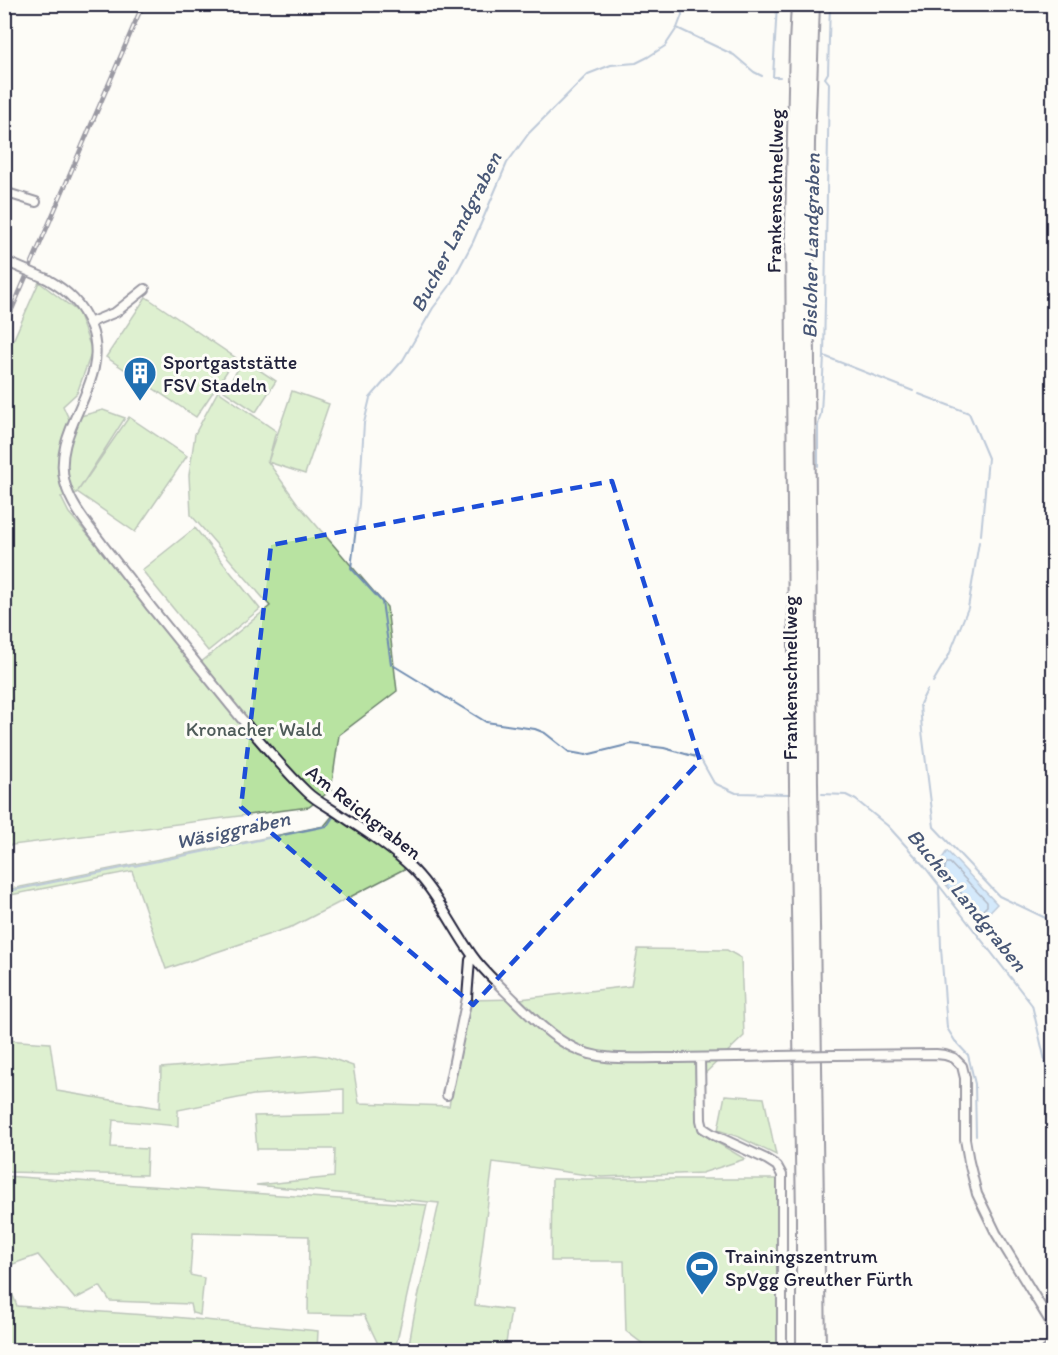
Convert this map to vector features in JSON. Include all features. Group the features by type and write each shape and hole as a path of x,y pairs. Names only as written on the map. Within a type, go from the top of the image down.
{"highway":[{"name":"Frankenschnellweg","path":"799,4 793,227 804,1350"},
{"name":"Frankenschnellweg","path":"812,4 806,228 810,783 818,1350"}],"street":[{"path":"4,192 36,202"},
{"path":"6,262 47,279 62,288 74,298 89,323 116,312 145,289"},
{"name":"Am Reichgraben","path":"89,323 96,344 96,361 87,393 66,441 64,455 65,483 75,505 86,523 128,577 262,744 309,795 385,845 413,870 432,891 473,957 485,972 537,1022 572,1048 600,1056 700,1058 936,1054 954,1058 962,1066 965,1078 965,1139 977,1194 996,1233 1053,1328"},
{"path":"447,1095 467,998 470,960 473,957"},
{"path":"700,1058 703,1128 777,1166 782,1175 782,1350"},
{"path":"1047,1350 1053,1344"}],"highlighted area":[{"path":"612,481 700,761 473,1005 241,807 271,545"}],"green space":[{"name":"Kronacher Wald","path":"39,282 78,312 92,351 77,393 63,406 69,419 103,410 125,418 78,491 129,417 187,456 135,532 77,492 73,497 61,497 69,513 200,663 270,606 191,515 189,475 195,434 218,391 276,431 268,462 298,504 387,607 397,691 339,735 331,790 309,807 5,846 5,359"},
{"path":"146,297 236,358 196,417 106,357"},
{"path":"244,360 276,381 256,412 224,391"},
{"path":"292,391 329,404 305,474 268,462"},
{"path":"195,528 260,609 208,651 142,570"},
{"path":"334,814 373,840 406,868 294,926 166,969 132,871 5,896 5,890 324,826"},
{"path":"638,949 727,950 741,958 744,1036 697,1081 699,1132 745,1159 702,1173 602,1177 493,1162 475,1305 511,1310 505,1350 408,1350 439,1203 256,1185 334,1177 335,1149 257,1149 254,1116 344,1114 344,1089 253,1095 178,1110 178,1126 113,1120 111,1147 147,1149 146,1175 5,1172 4,1040 50,1043 57,1091 160,1108 161,1068 315,1055 353,1066 359,1103 449,1106 469,1000 520,999 631,986"},
{"path":"725,1095 764,1098 776,1155 739,1137 718,1130"},
{"path":"5,1176 427,1205 395,1350 381,1350 364,1315 308,1314 309,1236 193,1233 190,1275 204,1278 200,1315 192,1313 190,1304 110,1301 100,1286 75,1299 38,1255 5,1267"},
{"name":"Trainingszentrum SpVgg Greuther Fürth","path":"552,1179 779,1179 779,1350 651,1350 626,1331 624,1261 551,1261"},
{"path":"5,1275 17,1306 174,1317 318,1331 317,1350 5,1350"}],"water":[{"path":"947,851 997,904 979,923 936,873"}],"waterway":[{"name":"Bucher Landgraben","path":"681,4 682,15 677,28 665,46 636,63 611,65 588,74 529,133 507,163 473,242 449,287 433,308 403,360 370,398 364,423 359,504 351,568 382,602 391,664 486,722 535,729 545,733 569,752 586,755 631,744 664,748 700,758 714,783 736,793 789,794"},
{"path":"777,4 773,77 780,77"},
{"name":"Bisloher Landgraben","path":"830,4 828,73 825,78 829,83 824,356 913,391"},
{"name":"Bisloher Landgraben","path":"677,28 734,55 762,76"},
{"path":"818,466 818,425 821,413 824,356"},
{"name":"Bisloher Landgraben","path":"919,394 969,413 988,458 981,535"},
{"name":"Bisloher Landgraben","path":"933,682 949,655 968,608 979,542"},
{"name":"Bisloher Landgraben","path":"927,690 920,704 934,827 999,896 1054,922"},
{"name":"Bucher Landgraben","path":"822,794 846,795 856,800 888,826 924,866 1032,1005 1054,1099"},
{"name":"Wäsiggraben","path":"134,866 327,826 333,817"},
{"name":"Wäsiggraben","path":"4,892 132,866"},
{"path":"939,887 947,1028 968,1055 975,1084 976,1136"}],"railway":[{"path":"4,328 143,4"}],"place":[{"name":"Sportgaststätte FSV Stadeln","path":"140,402"},
{"name":"Trainingszentrum SpVgg Greuther Fürth","path":"702,1296"}]}
